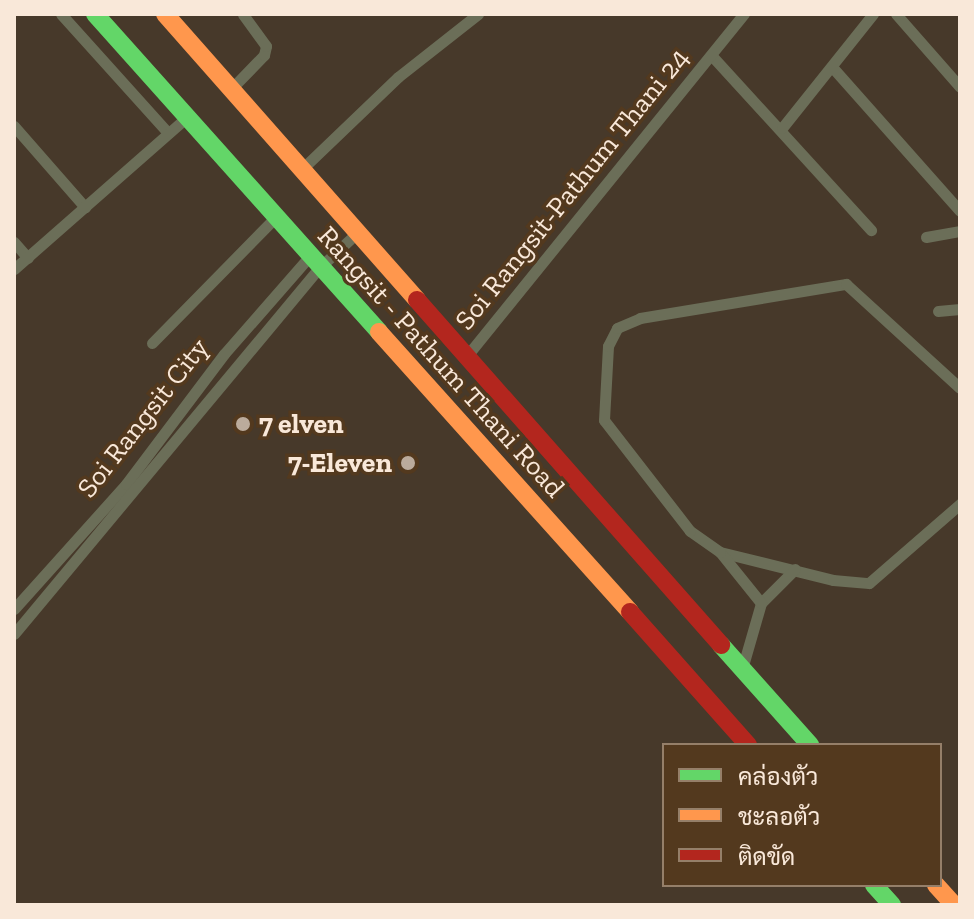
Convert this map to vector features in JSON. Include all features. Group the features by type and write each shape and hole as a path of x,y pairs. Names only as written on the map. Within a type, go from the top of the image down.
{"main road":[{"name":"Rangsit - Pathum Thani Road","path":"95,14 746,743"},
{"name":"Rangsit - Pathum Thani Road","path":"165,14 808,743"},
{"path":"876,887 892,905"},
{"path":"938,887 954,905"}],"street":[{"path":"61,14 168,133"},
{"path":"232,88 264,55 266,46 243,14"},
{"path":"302,169 398,77 478,14"},
{"name":"Soi Rangsit-Pathum Thani 24","path":"466,357 744,14"},
{"path":"782,128 833,68 873,14"},
{"path":"896,14 960,87"},
{"path":"712,56 782,128 871,230"},
{"path":"833,68 960,211"},
{"path":"14,269 186,118"},
{"path":"14,126 85,207"},
{"path":"152,343 275,218"},
{"path":"926,237 960,231"},
{"path":"314,262 358,232"},
{"path":"14,242 28,258"},
{"name":"Soi Rangsit City","path":"14,634 150,472 314,262"},
{"name":"Soi Rangsit City","path":"14,609 126,484 224,354 314,262"},
{"path":"761,603 720,552 690,531 604,420 608,346 617,328 640,318 846,284 960,388"},
{"path":"938,311 960,309"},
{"path":"720,552 833,580 876,581 960,504"},
{"path":"742,669 761,603 795,569"}],"traffic: fast":[{"path":"95,14 379,332"},
{"path":"721,645 808,743"},
{"path":"876,887 892,905"}],"traffic: slow":[{"path":"165,14 417,300"},
{"path":"379,332 630,612"},
{"path":"938,887 954,905"}],"traffic: jam":[{"path":"417,300 721,645"},
{"path":"630,612 746,743"}],"place":[{"name":"7 elven","path":"243,424"},
{"name":"7-Eleven","path":"408,463"}]}
